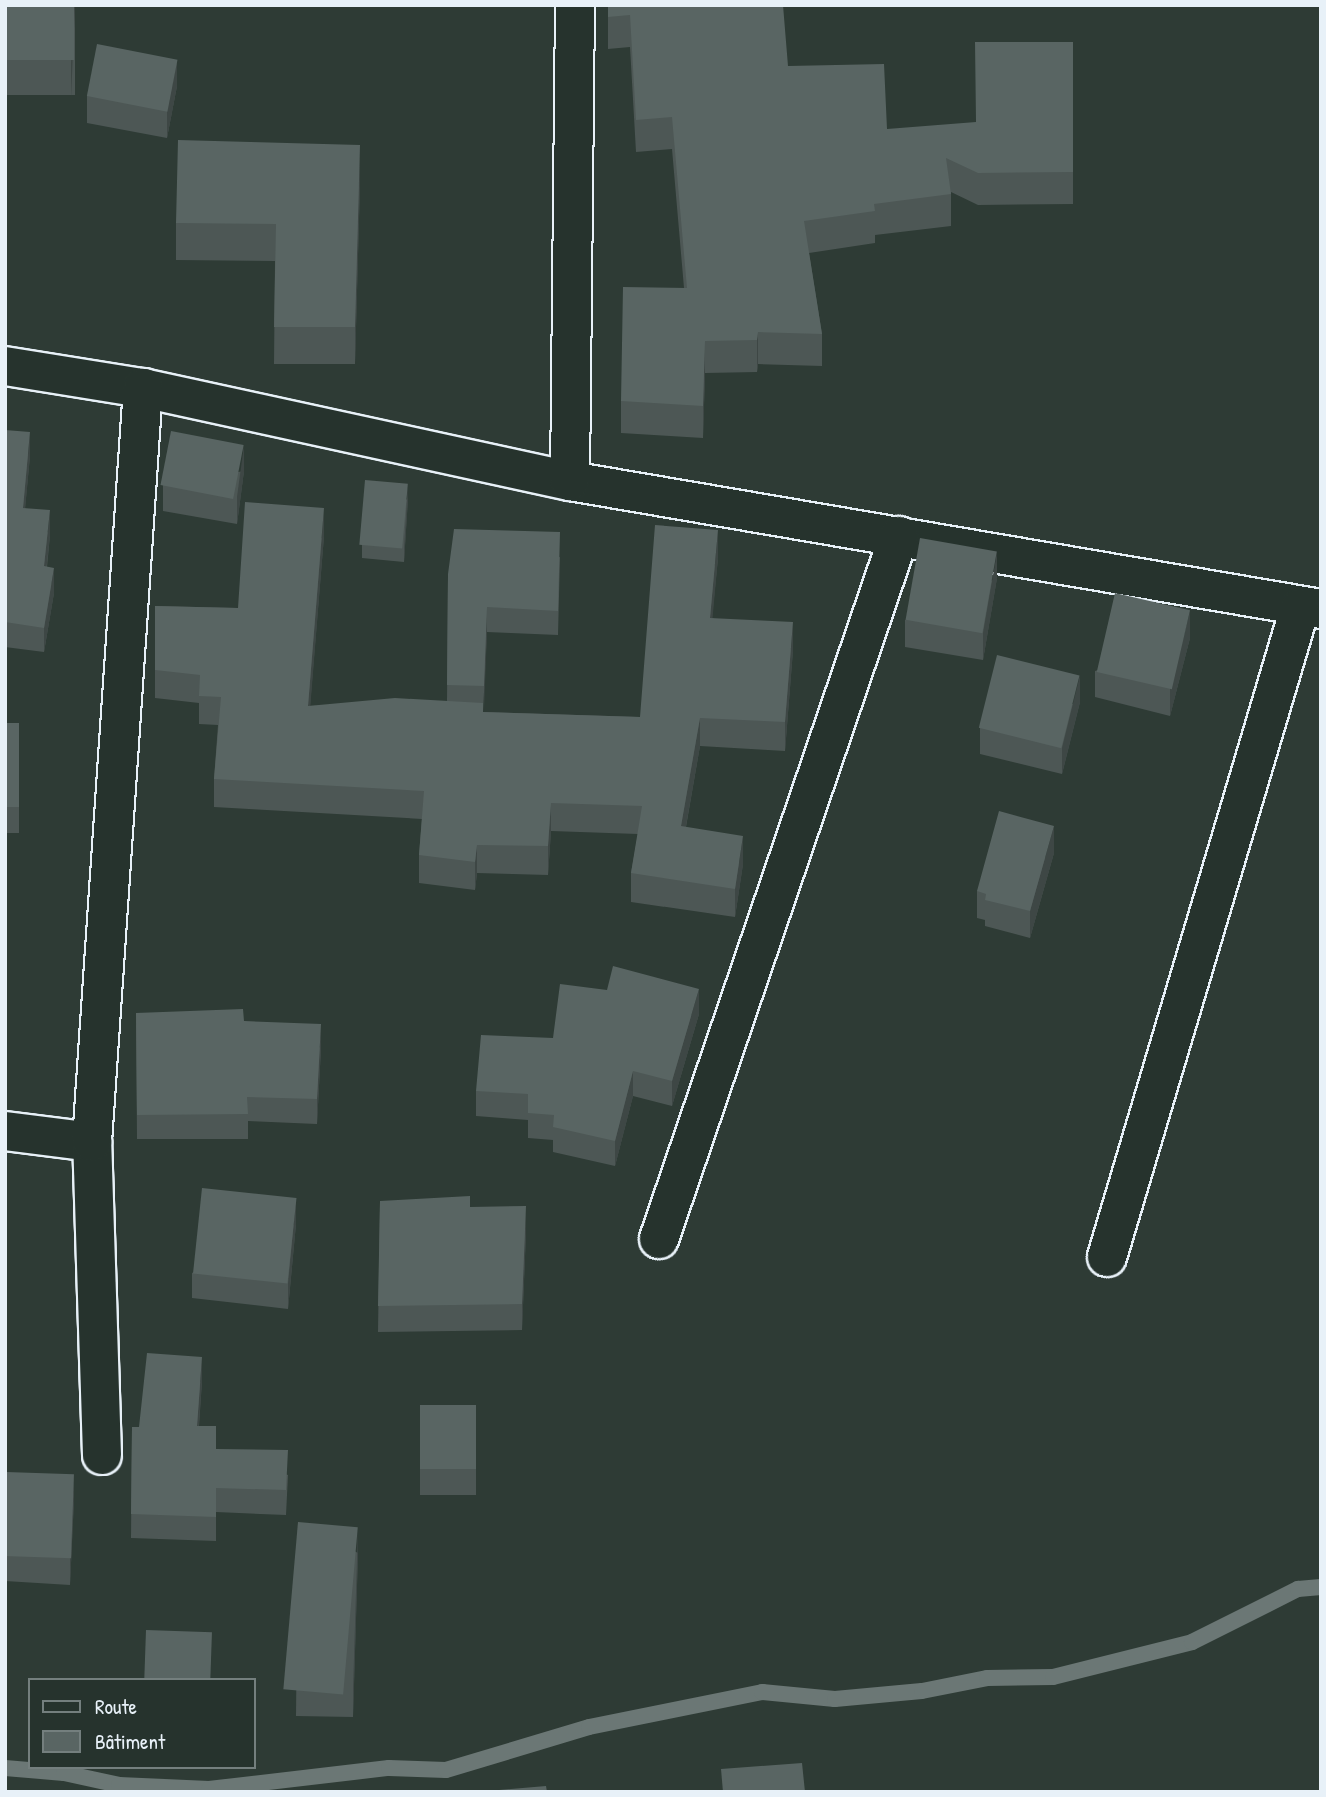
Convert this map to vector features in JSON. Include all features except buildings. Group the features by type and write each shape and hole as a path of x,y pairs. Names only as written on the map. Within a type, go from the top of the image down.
{"street":[{"path":"570,481 575,5"},
{"path":"5,366 143,388 570,481 1310,609 1107,1257"},
{"path":"102,1455 92,1142 143,388"},
{"path":"659,1239 899,536"},
{"path":"5,1131 92,1142"}],"waterway":[{"path":"5,1768 64,1773 119,1785 209,1789 389,1768 446,1770 589,1727 762,1692 835,1699 922,1691 987,1678 1053,1677 1192,1642 1298,1589 1321,1587"}]}
